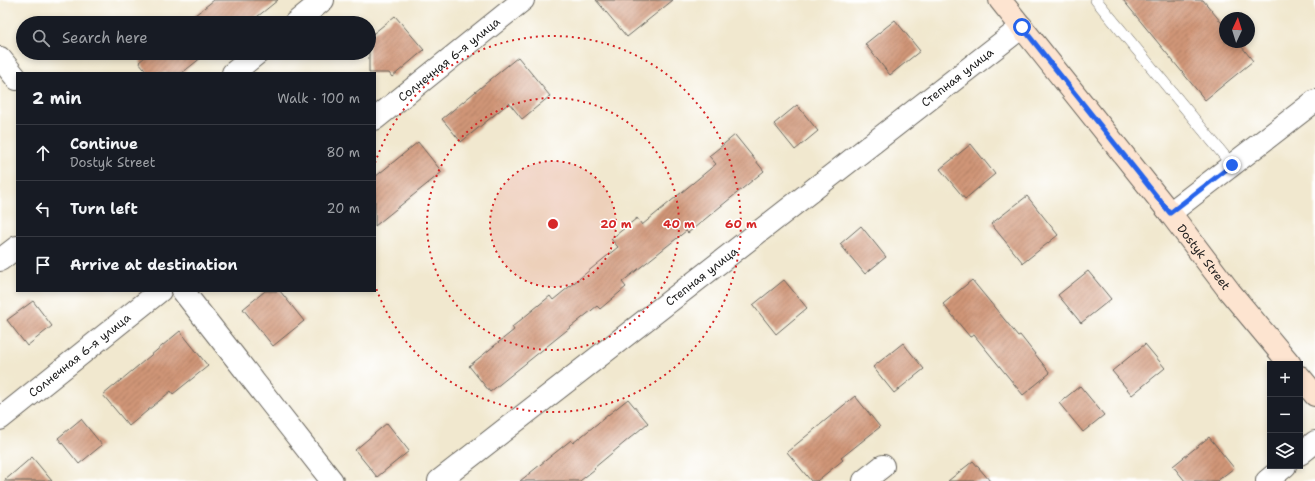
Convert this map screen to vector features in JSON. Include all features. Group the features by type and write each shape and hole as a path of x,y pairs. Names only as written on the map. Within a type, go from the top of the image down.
{"street":[{"path":"304,16 324,0"},
{"name":"Солнечная 6-я улица","path":"376,118 523,0"},
{"name":"Dostyk Street","path":"1000,0 1170,213 1230,292 1305,378"},
{"name":"Степная улица","path":"439,481 1022,27"},
{"path":"0,58 16,79"},
{"path":"234,72 249,60"},
{"path":"1170,213 1315,101"},
{"path":"0,260 16,248"},
{"name":"Солнечная 6-я улица","path":"0,419 159,292"},
{"path":"184,292 332,481"},
{"path":"1303,452 1315,442"},
{"path":"864,481 884,466"},
{"path":"1267,481 1282,469"}],"lane":[{"path":"1096,0 1232,165"}],"building":[{"path":"214,0 278,0 258,16 194,16"},
{"path":"596,0 673,0 627,37"},
{"path":"1123,0 1203,0 1219,20 1219,48 1243,48 1253,61 1205,100"},
{"path":"395,16 424,50 392,77 389,73 369,72 369,60 376,60 376,31"},
{"path":"895,20 920,51 890,75 865,44"},
{"path":"518,57 550,96 522,119 509,103 461,142 442,119"},
{"path":"141,60 198,60 183,72 147,72 139,62"},
{"path":"797,105 818,131 795,150 774,124"},
{"path":"735,135 764,171 688,233 686,231 622,282 626,287 600,309 597,306 490,392 469,366 514,330 512,327 550,296 553,300 618,247 611,239 637,218 642,225 716,164 709,156"},
{"path":"418,142 442,172 376,225 376,176"},
{"path":"971,144 995,174 965,199 940,169"},
{"path":"1027,196 1058,235 1023,263 991,224"},
{"path":"861,226 886,257 865,274 840,244"},
{"path":"1088,271 1111,299 1081,323 1058,295"},
{"path":"784,280 807,308 776,334 753,305"},
{"path":"972,280 1018,336 1020,335 1050,373 1023,395 974,335 970,337 943,304"},
{"path":"264,292 281,292 304,321 273,346 243,309"},
{"path":"33,301 52,326 27,346 7,320"},
{"path":"180,331 208,366 173,394 171,391 129,426 103,395"},
{"path":"903,343 924,369 894,393 873,367"},
{"path":"1145,344 1165,368 1132,395 1112,371"},
{"path":"1080,386 1104,415 1083,432 1059,403"},
{"path":"855,396 880,427 841,458 843,460 817,481 811,481 787,452"},
{"path":"628,399 648,423 580,481 520,481 571,440 573,443"},
{"path":"81,419 102,445 79,464 58,438"},
{"path":"387,423 409,451 377,477 355,450"},
{"path":"1209,437 1234,468 1217,481 1185,481 1173,466"},
{"path":"32,457 52,481 4,481"},
{"path":"973,461 990,481 948,481"}],"route":[{"path":"1022,27 1170,213 1232,165"}]}
